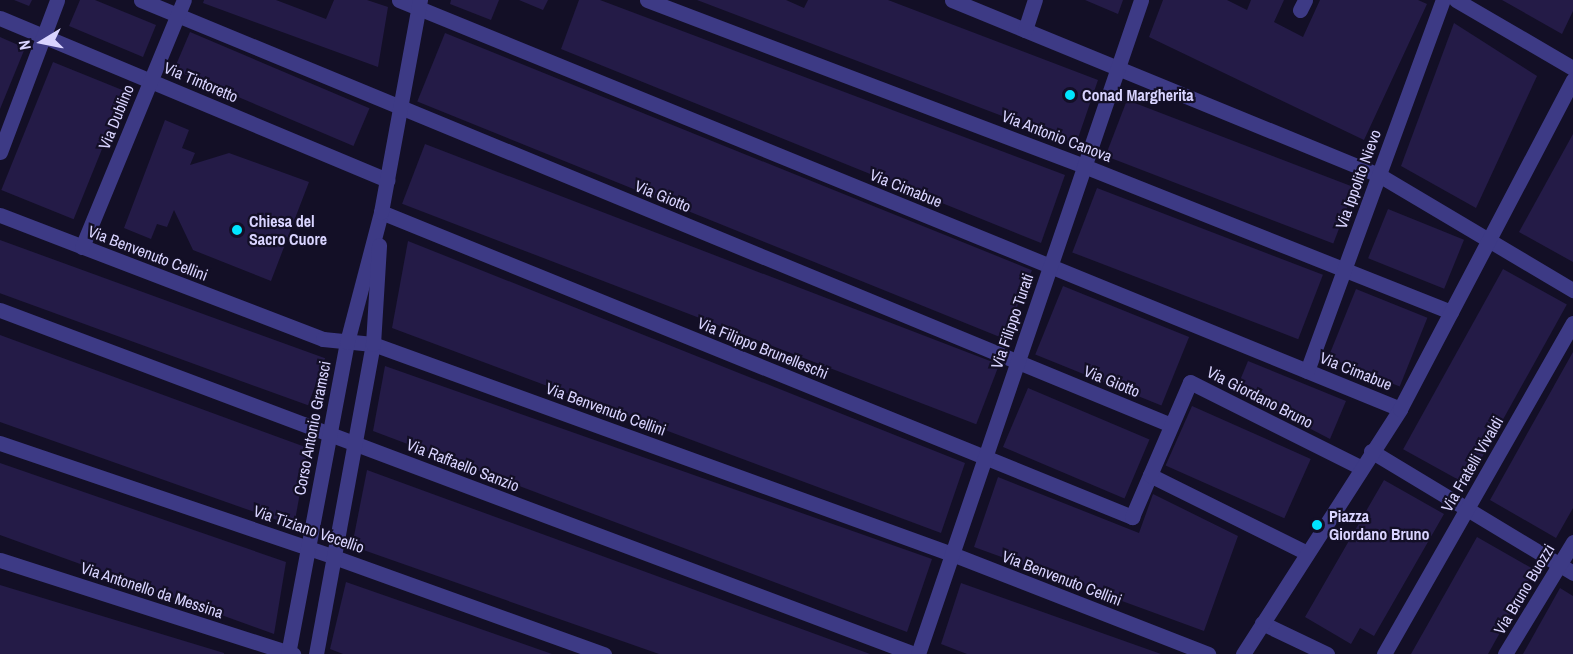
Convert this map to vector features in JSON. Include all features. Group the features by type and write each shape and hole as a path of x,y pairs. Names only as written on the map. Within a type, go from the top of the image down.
{"street":[{"path":"0,152 57,0"},
{"name":"Via Giotto","path":"141,0 1171,425"},
{"name":"Via Dublino","path":"82,247 184,0"},
{"name":"Via Cimabue","path":"399,0 419,4 1400,409"},
{"name":"Via Antonio Canova","path":"647,0 1345,267 1451,312"},
{"path":"952,0 1378,175 1573,290"},
{"path":"1025,30 1035,0"},
{"name":"Via Filippo Turati","path":"916,654 986,458 1141,0"},
{"name":"Via Ippolito Nievo","path":"1307,371 1443,0"},
{"path":"1456,0 1573,69"},
{"name":"Corso Antonio Gramsci","path":"290,654 347,342 381,212 419,4"},
{"name":"Via Tintoretto","path":"0,18 387,180"},
{"path":"1243,654 1360,467 1400,409 1573,80"},
{"name":"Corso Antonio Gramsci","path":"316,654 373,344 381,212"},
{"name":"Via Filippo Brunelleschi","path":"381,212 1132,517"},
{"name":"Via Benvenuto Cellini","path":"0,215 323,339 373,344 951,554 1203,652"},
{"name":"Via Raffaello Sanzio","path":"0,310 916,654"},
{"name":"Via Fratelli Vivaldi","path":"1384,654 1573,323"},
{"name":"Via Giordano Bruno","path":"1132,517 1190,382 1360,467"},
{"name":"Via Tiziano Vecellio","path":"0,443 334,557 604,654"},
{"path":"1371,451 1567,569"},
{"path":"1150,475 1306,553"},
{"name":"Via Bruno Buozzi","path":"1505,654 1567,569 1573,542"},
{"name":"Via Antonello da Messina","path":"0,560 290,654"},
{"path":"1262,623 1327,654"}],"building":[{"path":"14,0 32,0 29,6"},
{"path":"80,0 95,0 156,25 143,57 69,26"},
{"path":"204,0 276,0 326,19 334,0 367,0 388,7 378,67 203,3"},
{"path":"451,0 499,0 491,20 450,4"},
{"path":"519,0 548,0 543,10"},
{"path":"579,0 600,0 1065,175 1041,243 561,49"},
{"path":"697,0 786,0 804,8 808,0 888,0 1098,80 1076,144"},
{"path":"1085,0 1123,0 1118,14"},
{"path":"1163,0 1227,0 1247,10 1251,0 1284,0 1274,22 1303,37 1320,0 1418,0 1427,4 1364,140 1149,37"},
{"path":"1502,0 1573,0 1573,11 1562,34"},
{"path":"1454,23 1537,76 1476,208 1401,166"},
{"path":"190,32 369,108 353,146 174,70"},
{"path":"445,33 1032,270 1004,339 417,102"},
{"path":"0,37 25,48 0,109"},
{"path":"53,62 125,91 74,219 1,190"},
{"path":"1127,100 1355,187 1333,243 1105,156"},
{"name":"Chiesa del Sacro Cuore","path":"165,120 189,130 182,148 195,153 190,165 229,153 309,182 271,281 193,250 174,210 167,227 157,224 151,239 124,228"},
{"path":"1573,134 1573,262 1519,232"},
{"path":"425,144 999,364 976,424 402,204"},
{"path":"1097,188 1323,275 1298,339 1072,252"},
{"path":"1388,209 1464,240 1444,289 1368,258"},
{"path":"0,240 325,358 308,405 0,293"},
{"path":"408,241 965,463 941,533 392,328"},
{"path":"1503,269 1567,304 1467,485 1403,449"},
{"path":"1063,286 1189,337 1161,406 1035,355"},
{"path":"1356,289 1427,318 1400,386 1328,358"},
{"path":"0,335 308,448 294,526 0,422"},
{"path":"1573,352 1573,508 1556,538 1490,500"},
{"path":"1248,361 1346,401 1330,439 1236,390"},
{"path":"385,366 932,559 907,632 373,431"},
{"path":"1028,388 1150,440 1124,498 1003,447"},
{"path":"1192,406 1311,459 1284,518 1166,465"},
{"path":"0,463 286,562 274,634 0,535"},
{"path":"367,470 870,654 659,654 352,546"},
{"path":"998,477 1139,533 1153,494 1238,536 1204,631 974,547"},
{"path":"1384,480 1444,514 1374,636 1360,628 1351,644 1305,617"},
{"path":"1477,537 1535,570 1488,654 1411,654"},
{"path":"346,582 552,654 343,654 330,649"},
{"path":"961,583 1161,654 967,654 941,644"},
{"path":"0,585 224,653 224,654 0,654"},
{"path":"1560,588 1573,596 1573,654 1523,654"}],"place":[{"name":"Conad Margherita","path":"1070,95"},
{"name":"Chiesa del Sacro Cuore","path":"237,230"},
{"name":"Piazza Giordano Bruno","path":"1317,525"}]}
